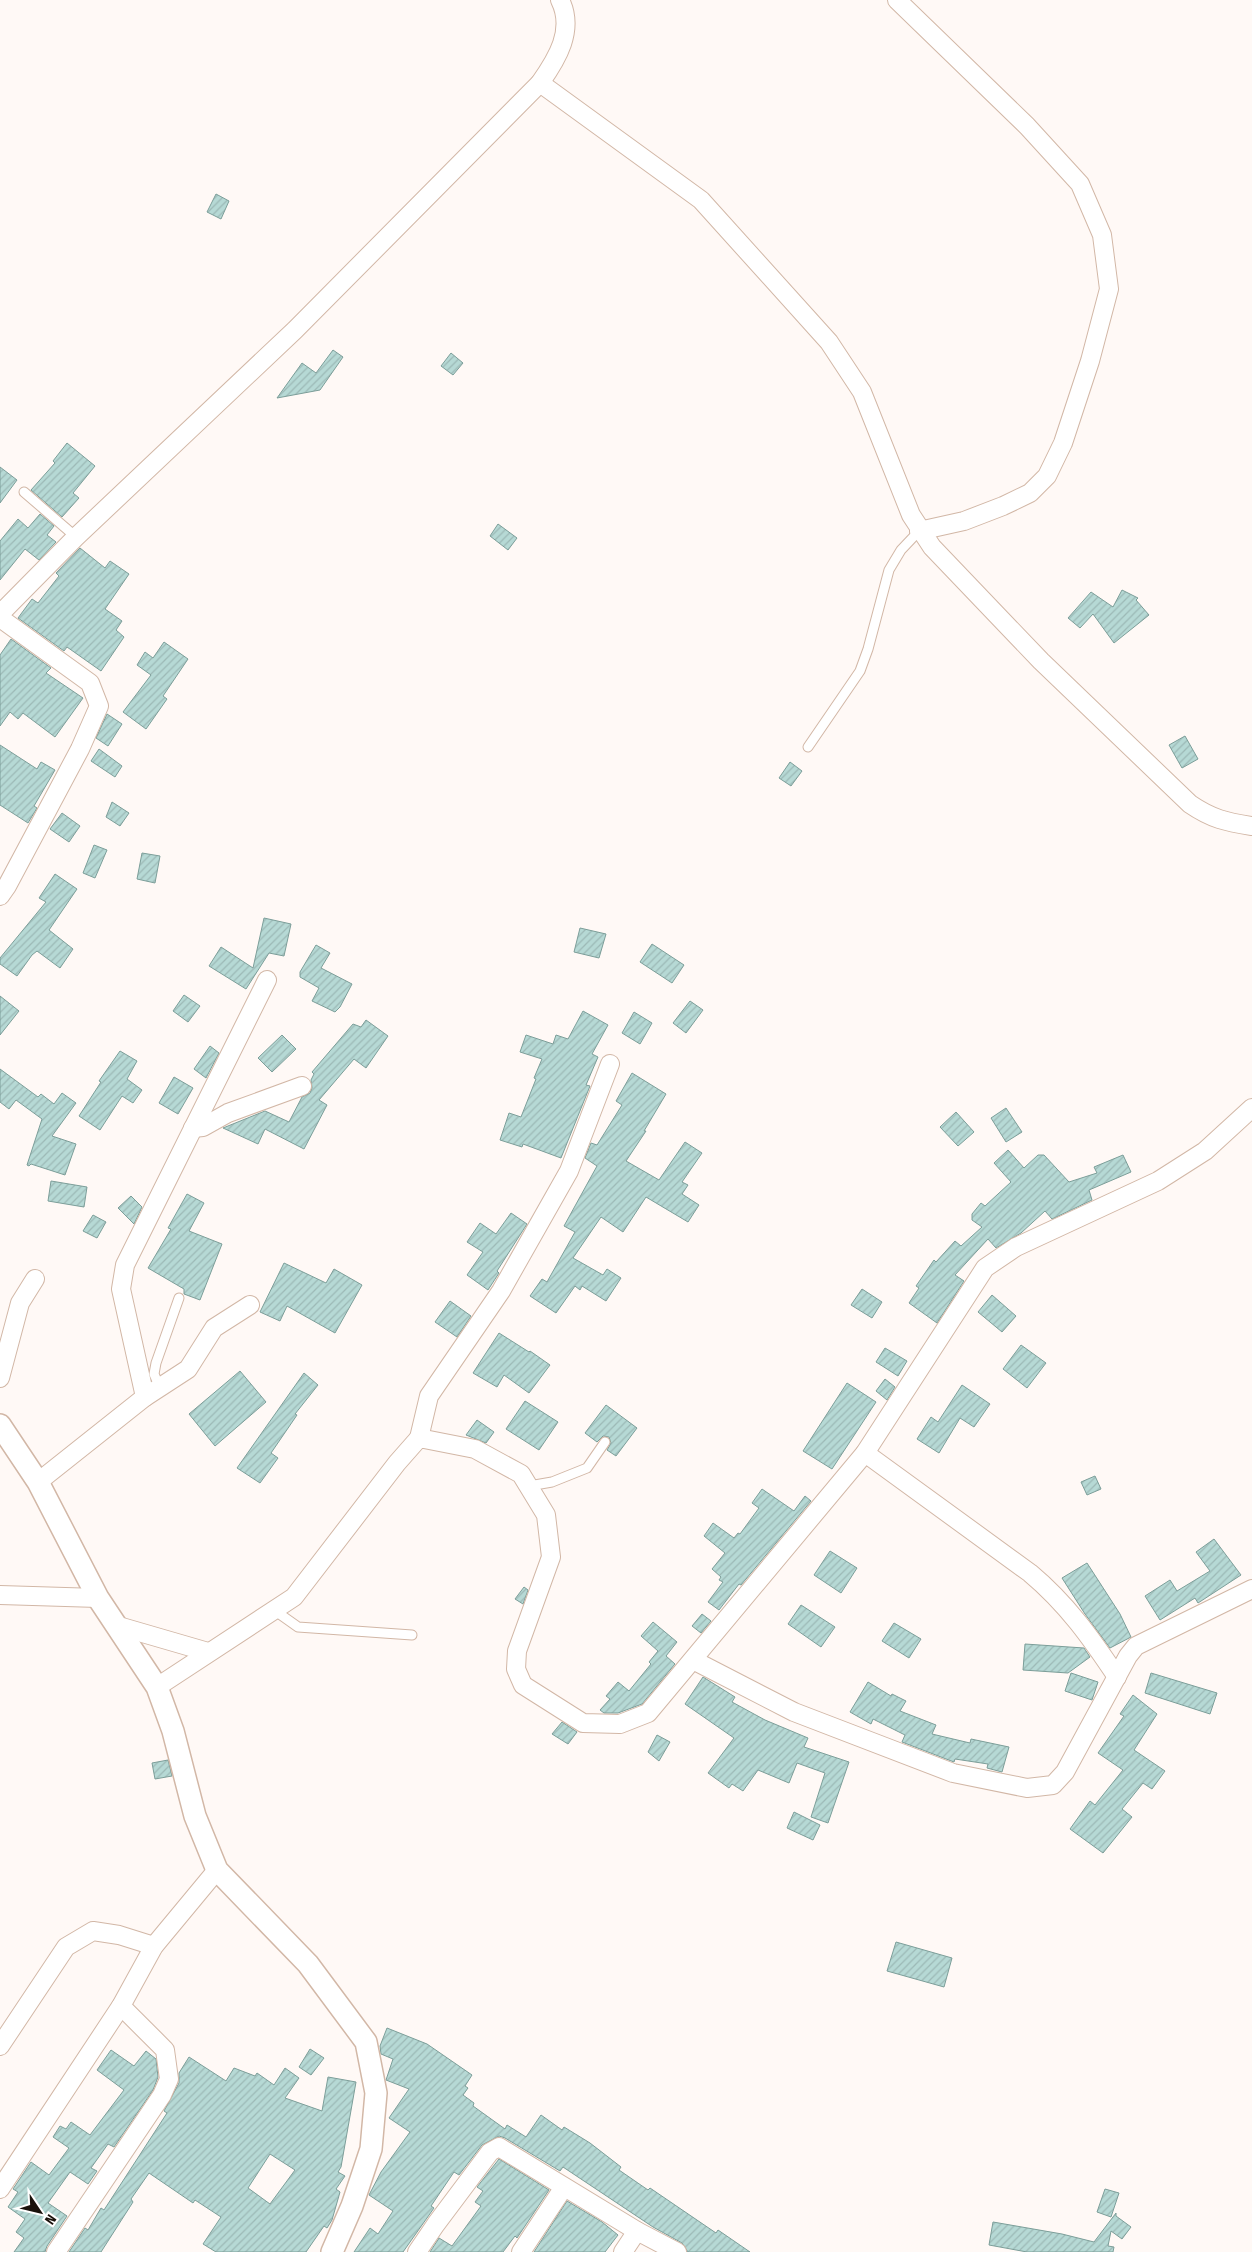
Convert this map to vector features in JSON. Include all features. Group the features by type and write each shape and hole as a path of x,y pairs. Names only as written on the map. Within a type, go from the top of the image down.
{"street":[{"path":"0,896 80,749 98,706 90,683 0,613 76,537 294,330 540,83 558,58 564,39 565,19 560,0"},
{"path":"897,0 1027,126 1080,184 1102,235 1110,289 1090,361 1063,444 1047,476 1030,493 1003,506 964,521 919,531"},
{"path":"540,83 700,200 829,342 862,392 919,531 1040,661 1190,804 1203,814 1222,822 1252,826"},
{"path":"152,1392 121,1289 125,1265 267,980"},
{"path":"157,1688 208,1652 294,1597 397,1463 419,1438 430,1396 501,1291 569,1171 610,1064"},
{"path":"193,1128 203,1127 228,1113 302,1086"},
{"path":"419,1438 475,1449 521,1474 546,1515 551,1557 517,1651 516,1669 523,1685 583,1723 620,1724 648,1712 865,1453 986,1268 1016,1247 1158,1181 1205,1151 1252,1108"},
{"path":"0,1378 20,1304 34,1279"},
{"path":"38,1482 152,1392 188,1369 214,1328 250,1305"},
{"path":"0,1425 38,1482 98,1598 157,1688 173,1731 195,1816 217,1870 308,1964 366,2042 376,2093 371,2149 352,2206 332,2252"},
{"path":"865,1453 1030,1573 1055,1594 1085,1629 1117,1677"},
{"path":"693,1660 794,1712 953,1773 1026,1788 1053,1785 1064,1772 1128,1656 1136,1646 1252,1589"},
{"path":"0,1595 98,1598"},
{"path":"116,1625 208,1652"},
{"path":"0,2189 121,2006 154,1946 217,1870"},
{"path":"0,2046 66,1947 93,1931 119,1935 154,1946"},
{"path":"56,2252 162,2095 169,2079 165,2050 121,2006"},
{"path":"417,2252 490,2152 499,2147 637,2231 677,2252"},
{"path":"522,2252 564,2187"},
{"path":"623,2252 637,2231"}],"lane":[{"path":"24,492 76,537"},
{"path":"808,747 860,671 868,649 888,570 901,550 919,531"},
{"path":"152,1392 156,1363 179,1298"},
{"path":"528,1486 552,1482 586,1468 605,1442"},
{"path":"274,1610 298,1627 412,1635"}],"building":[{"path":"216,194 229,201 221,219 207,212"},
{"path":"333,350 343,357 320,390 277,398 302,363 316,373"},
{"path":"451,353 463,363 453,375 441,366"},
{"path":"67,443 95,466 73,493 79,498 62,517 31,490 55,463 53,461"},
{"path":"0,467 17,480 0,503"},
{"path":"40,514 54,526 47,535 56,542 39,560 25,549 0,580 0,541 18,519 28,528"},
{"path":"498,524 517,538 508,550 490,536"},
{"path":"80,548 105,568 110,561 129,574 105,609 122,621 116,630 124,637 101,671 67,647 64,651 18,618 32,599 38,603 59,576 56,573"},
{"path":"1122,590 1138,598 1136,600 1149,615 1114,643 1093,614 1080,628 1068,618 1091,592 1113,607"},
{"path":"11,639 51,668 46,673 83,698 55,737 23,713 18,719 10,712 0,726 0,655"},
{"path":"164,642 188,659 163,696 167,699 146,729 123,712 151,675 137,665 145,652 153,658"},
{"path":"107,714 122,724 108,746 96,738"},
{"path":"1185,736 1198,759 1182,768 1169,745"},
{"path":"0,745 37,769 41,762 55,770 34,806 37,808 28,823 0,805"},
{"path":"99,749 122,766 115,777 91,761"},
{"path":"790,762 802,771 791,786 779,778"},
{"path":"112,802 129,813 120,826 106,817"},
{"path":"62,813 80,826 69,842 50,829"},
{"path":"94,845 107,850 95,878 83,873"},
{"path":"142,853 160,856 155,883 137,879"},
{"path":"55,874 77,889 49,930 73,949 60,968 37,951 17,976 0,964 0,958 46,902 39,898"},
{"path":"264,918 291,924 284,956 269,953 246,989 209,966 221,947 253,968"},
{"path":"580,928 606,934 599,958 574,952"},
{"path":"652,944 684,965 672,983 640,962"},
{"path":"316,945 330,953 321,968 352,984 340,1007 335,1012 312,1001 319,988 300,977 300,972"},
{"path":"184,995 200,1006 188,1022 173,1011"},
{"path":"0,996 19,1011 0,1035"},
{"path":"690,1001 703,1010 686,1033 673,1023"},
{"path":"583,1011 608,1025 592,1054 598,1057 586,1085 590,1086 561,1158 523,1144 522,1147 500,1140 509,1113 521,1117 542,1059 520,1052 526,1035 553,1044 556,1035 568,1039"},
{"path":"634,1012 652,1023 640,1044 622,1033"},
{"path":"366,1020 388,1036 366,1068 354,1059 319,1100 327,1105 304,1149 265,1129 258,1144 223,1128 265,1111 289,1122 302,1097 310,1093 312,1088 311,1080 314,1074 312,1072 353,1024 361,1027"},
{"path":"282,1035 296,1049 272,1072 258,1058"},
{"path":"210,1046 219,1053 206,1078 194,1069"},
{"path":"120,1051 137,1061 127,1079 142,1090 133,1103 122,1096 100,1130 79,1116 101,1082 99,1081"},
{"path":"0,1069 38,1097 41,1094 54,1104 62,1093 76,1103 52,1136 76,1144 65,1175 31,1164 27,1165 42,1119 16,1100 9,1109 0,1102"},
{"path":"632,1073 666,1094 644,1131 646,1131 626,1161 659,1180 685,1142 702,1153 682,1182 688,1185 682,1194 699,1205 688,1222 646,1197 623,1232 601,1217 573,1258 603,1275 607,1269 621,1278 606,1301 582,1286 580,1290 575,1286 556,1313 530,1296 542,1279 547,1282 575,1232 564,1226 597,1166 585,1158 591,1143 597,1145 622,1105 616,1101"},
{"path":"174,1077 193,1088 178,1114 159,1103"},
{"path":"1006,1108 1022,1132 1006,1142 991,1118"},
{"path":"956,1112 974,1132 958,1146 940,1127"},
{"path":"1008,1150 1024,1168 1038,1155 1044,1155 1069,1182 1097,1173 1094,1167 1123,1155 1131,1172 1089,1190 1092,1200 1052,1219 1045,1211 1021,1233 996,1248 988,1239 955,1275 964,1281 937,1323 909,1303 919,1288 916,1286 934,1260 936,1262 955,1241 961,1246 982,1227 972,1220 972,1214 981,1203 985,1206 1011,1182 994,1163"},
{"path":"51,1181 87,1187 84,1207 48,1201"},
{"path":"187,1194 204,1203 189,1231 222,1244 200,1300 184,1294 184,1289 148,1268 171,1229 168,1228"},
{"path":"131,1196 142,1207 134,1224 118,1208"},
{"path":"511,1213 527,1224 497,1271 499,1273 488,1290 467,1275 483,1252 467,1242 480,1223 496,1234"},
{"path":"93,1215 106,1222 97,1238 83,1231"},
{"path":"284,1263 326,1283 334,1269 362,1285 335,1333 287,1306 280,1321 260,1312"},
{"path":"862,1289 882,1302 872,1318 851,1305"},
{"path":"992,1295 1016,1316 1002,1332 978,1312"},
{"path":"450,1301 471,1316 457,1337 435,1322"},
{"path":"499,1333 550,1365 529,1393 504,1375 497,1387 473,1373"},
{"path":"1021,1345 1046,1363 1027,1388 1003,1369"},
{"path":"885,1348 907,1361 898,1376 876,1362"},
{"path":"240,1371 266,1402 215,1446 189,1414"},
{"path":"304,1373 318,1385 295,1414 297,1415 271,1453 278,1458 260,1483 237,1468"},
{"path":"885,1379 895,1387 887,1400 876,1391"},
{"path":"847,1383 876,1402 832,1469 803,1451"},
{"path":"962,1385 990,1404 974,1427 960,1418 939,1453 917,1439 931,1417 938,1422"},
{"path":"525,1401 558,1422 539,1450 506,1429"},
{"path":"606,1405 637,1428 616,1456 607,1450 611,1443 609,1437 603,1436 597,1442 585,1433"},
{"path":"477,1420 494,1432 486,1443 466,1435"},
{"path":"1095,1476 1101,1489 1087,1495 1081,1482"},
{"path":"762,1489 794,1511 805,1496 811,1501 719,1610 708,1602 723,1582 719,1580 721,1577 712,1569 725,1553 704,1536 713,1523 734,1538 738,1533 740,1534 759,1508 752,1503"},
{"path":"1214,1539 1241,1575 1198,1603 1195,1598 1160,1620 1145,1596 1170,1580 1177,1591 1210,1571 1196,1552"},
{"path":"830,1551 857,1568 841,1593 814,1575"},
{"path":"1087,1563 1120,1614 1131,1637 1110,1648 1062,1578"},
{"path":"524,1587 528,1590 523,1604 515,1599"},
{"path":"801,1605 835,1627 821,1647 788,1624"},
{"path":"702,1614 711,1621 701,1633 692,1626"},
{"path":"653,1622 677,1642 666,1656 675,1664 642,1704 618,1713 604,1713 600,1710 610,1699 606,1696 618,1682 629,1691 651,1664 649,1662 658,1651 641,1636"},
{"path":"894,1623 921,1639 909,1658 882,1641"},
{"path":"1025,1644 1084,1648 1090,1657 1068,1673 1023,1670"},
{"path":"1071,1673 1098,1682 1092,1700 1065,1691"},
{"path":"1151,1673 1217,1693 1210,1714 1145,1693"},
{"path":"703,1677 735,1697 732,1702 765,1720 808,1738 804,1747 849,1762 828,1823 811,1817 825,1773 797,1763 789,1783 758,1770 743,1791 732,1784 729,1788 708,1773 734,1738 685,1704"},
{"path":"868,1682 891,1696 892,1694 906,1701 900,1711 936,1725 932,1734 970,1743 971,1739 1009,1747 1002,1772 987,1768 988,1764 955,1759 954,1762 902,1742 905,1735 873,1719 871,1724 850,1712"},
{"path":"1133,1695 1157,1714 1134,1750 1165,1771 1152,1789 1143,1783 1122,1809 1132,1817 1103,1853 1070,1829 1090,1801 1095,1805 1123,1770 1098,1753 1124,1716 1120,1714"},
{"path":"562,1722 577,1732 568,1744 552,1734"},
{"path":"657,1735 670,1742 659,1761 648,1752"},
{"path":"168,1760 172,1776 155,1779 152,1763"},
{"path":"794,1812 820,1825 813,1840 787,1828"},
{"path":"896,1942 952,1958 944,1987 887,1971"},
{"path":"387,2028 427,2044 472,2075 465,2086 468,2088 463,2095 474,2103 473,2106 505,2129 507,2125 526,2137 541,2115 562,2130 564,2127 590,2143 621,2167 619,2170 648,2190 650,2188 716,2233 718,2230 750,2252 688,2252 682,2243 653,2227 563,2167 560,2171 499,2136 482,2145 459,2175 454,2172 431,2206 434,2208 403,2252 354,2252 370,2228 378,2234 393,2211 369,2195 381,2172 410,2132 389,2118 409,2089 386,2080 393,2059 381,2054 380,2046"},
{"path":"310,2049 324,2058 311,2075 299,2067"},
{"path":"111,2050 134,2066 146,2051 156,2059 158,2077 153,2090 114,2147 108,2144 91,2168 97,2171 88,2184 70,2172 48,2203 67,2216 45,2252 14,2252 24,2238 16,2232 25,2219 8,2207 18,2192 13,2189 31,2162 49,2175 69,2148 53,2137 60,2126 66,2129 71,2122 90,2135 124,2090 97,2070"},
{"path":"189,2057 226,2081 234,2068 255,2076 257,2073 274,2085 285,2068 299,2078 285,2098 322,2111 328,2077 356,2082 341,2167 338,2172 345,2176 336,2189 340,2192 332,2220 327,2228 324,2226 306,2252 216,2252 203,2244 221,2217 195,2200 193,2203 149,2173 131,2199 133,2202 101,2252 69,2252 85,2228 88,2230 101,2208 104,2210 167,2113 164,2111 179,2083 179,2073","holes":["270,2154 295,2170 270,2204 248,2188"]},
{"path":"499,2159 549,2190 517,2238 515,2236 503,2252 430,2252 439,2238 452,2246 481,2206 475,2202 483,2191 477,2187"},
{"path":"1105,2189 1119,2193 1111,2217 1097,2212"},
{"path":"567,2201 602,2222 618,2235 605,2252 534,2252"},
{"path":"1116,2213 1116,2216 1131,2227 1122,2239 1111,2231 1108,2246 1114,2247 1113,2252 1027,2252 989,2245 993,2222 1062,2234 1094,2242"}]}
